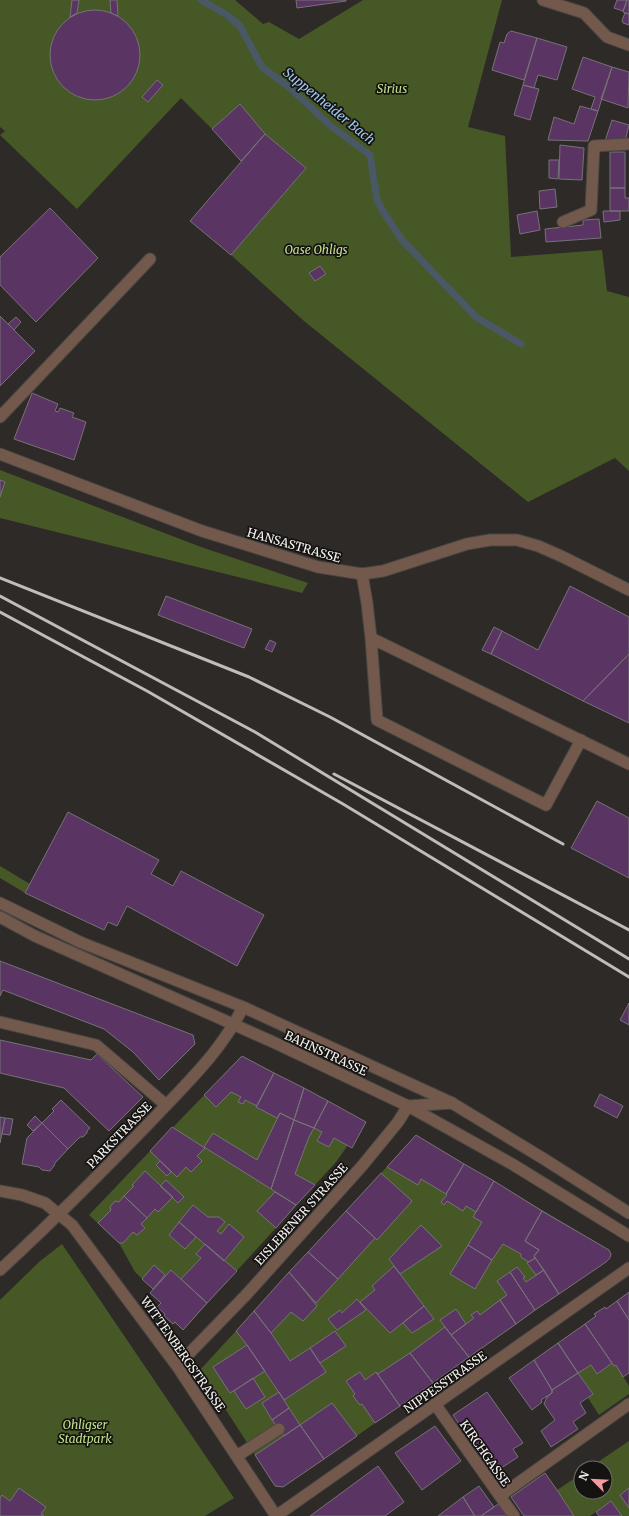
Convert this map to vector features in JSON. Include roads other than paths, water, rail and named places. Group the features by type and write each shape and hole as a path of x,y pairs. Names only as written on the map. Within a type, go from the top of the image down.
{"street":[{"path":"543,0 584,13 607,37 629,45"},
{"path":"563,222 590,210 594,146 629,144"},
{"path":"0,417 150,259"},
{"name":"HANSASTRASSE","path":"0,454 202,531 318,567 362,574 383,571 467,544 490,540 517,540 538,546 561,556 629,590"},
{"path":"362,574 371,638 377,720 546,806 581,740"},
{"path":"371,638 629,764"},
{"name":"BAHNSTRASSE","path":"0,903 80,942 243,1007 452,1103 629,1213"},
{"name":"BAHNSTRASSE","path":"0,917 35,936 234,1025 408,1106 512,1164 629,1236"},
{"name":"PARKSTRASSE","path":"0,1270 59,1214 211,1058 234,1025 243,1007"},
{"path":"0,1022 96,1045 166,1105"},
{"path":"408,1106 452,1103"},
{"name":"EISLEBENER STRASSE","path":"177,1366 246,1294 362,1166 398,1122 408,1106"},
{"name":"WITTENBERGSTRASSE","path":"0,1191 22,1195 45,1203 72,1225 177,1366 276,1516"},
{"name":"NIPPESSTRASSE","path":"276,1516 629,1268"},
{"name":"KIRCHGASSE","path":"435,1404 514,1516"},
{"path":"500,1496 629,1404"},
{"path":"237,1456 279,1429"}],"waterway":[{"name":"Suppenheider Bach","path":"201,0 227,15 240,26 262,67 290,88 332,127 370,155 377,200 402,240 476,317 521,344"}],"railway":[{"path":"0,578 249,677 330,717 563,844"},
{"path":"0,596 255,732 629,959"},
{"path":"0,612 147,691 343,804 629,977"},
{"path":"334,774 629,930"}],"park label":[{"name":"Sirius","path":"392,88"},
{"name":"Oase Ohligs","path":"316,249"},
{"name":"Ohligser Stadtpark","path":"85,1431"}]}
